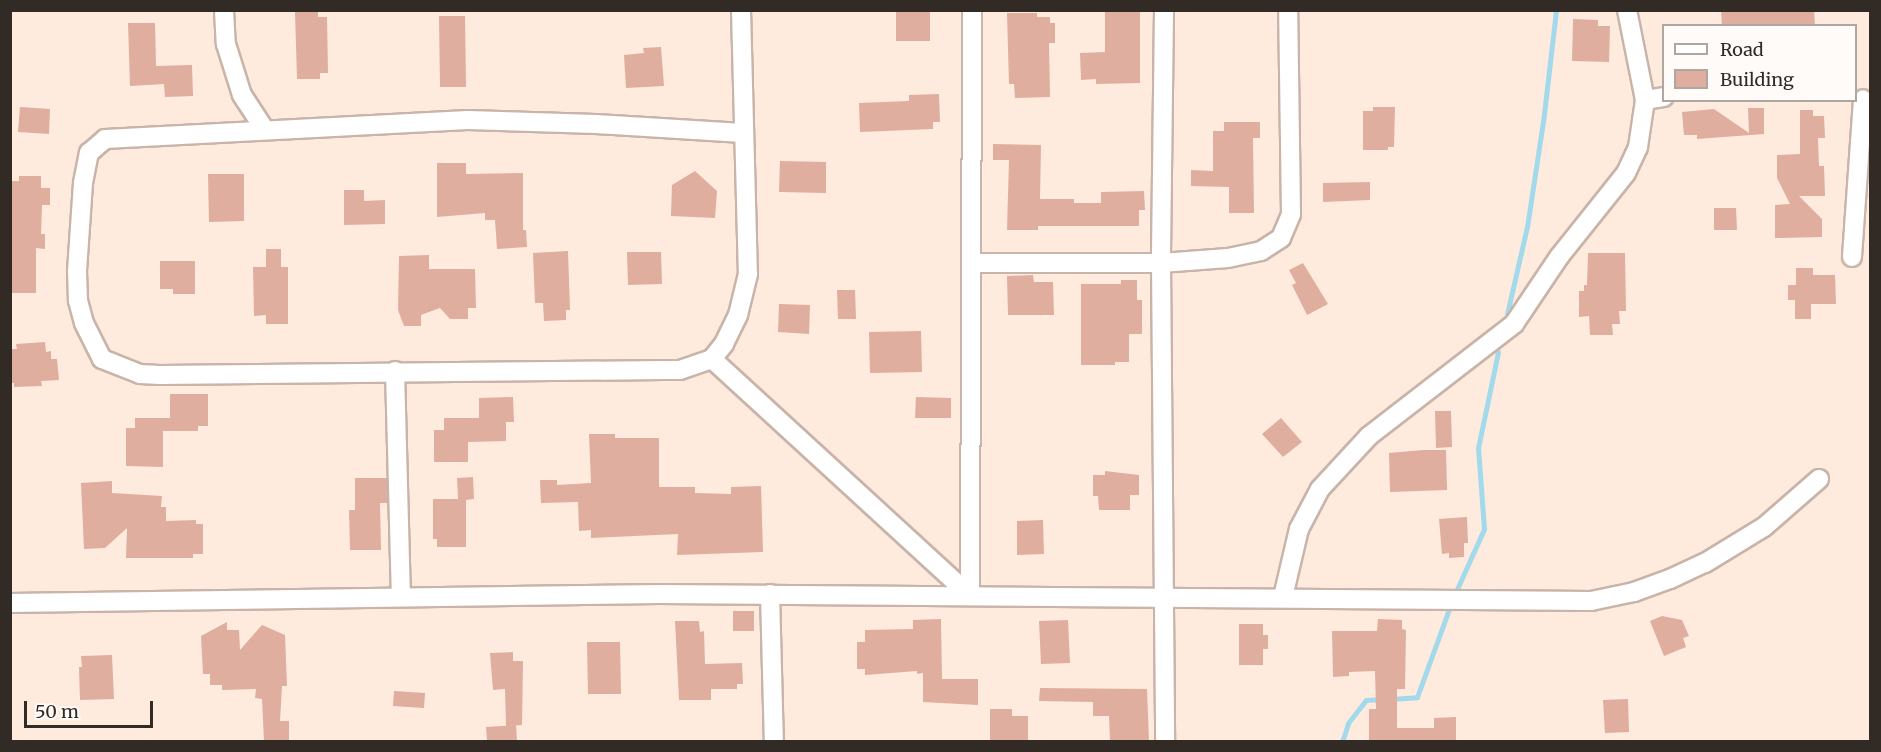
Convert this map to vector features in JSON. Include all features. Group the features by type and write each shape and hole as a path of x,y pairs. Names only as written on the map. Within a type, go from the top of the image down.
{"street":[{"path":"224,10 226,44 242,95 265,130"},
{"path":"741,10 748,274 738,315 724,344 712,359 680,370 160,375 132,371 102,359 84,323 78,287 83,183 89,153 105,139 468,120 596,124 743,133"},
{"path":"970,595 972,10"},
{"path":"1164,10 1161,263 1166,596 1165,741"},
{"path":"972,263 1161,263 1228,258 1261,251 1281,238 1289,224 1288,10"},
{"path":"1283,597 1299,529 1320,489 1369,436 1514,324 1559,257 1626,174 1638,147 1645,100 1627,10"},
{"path":"1645,100 1662,97"},
{"path":"1852,257 1863,98"},
{"path":"712,359 970,595"},
{"path":"395,371 401,596"},
{"path":"10,603 401,596 770,594 1559,601 1611,599 1670,579 1738,544 1764,527 1819,479"},
{"path":"770,594 774,741"}],"building":[{"path":"896,10 930,10 930,41 896,41"},
{"path":"1105,10 1140,10 1140,83 1096,84 1096,79 1081,80 1080,53 1105,52"},
{"path":"1721,10 1814,10 1815,24 1722,24"},
{"path":"318,11 318,17 327,17 328,73 320,73 320,79 297,79 295,12"},
{"path":"1007,13 1037,13 1037,17 1050,17 1050,23 1055,23 1055,43 1049,43 1050,97 1015,98 1014,84 1009,84"},
{"path":"439,16 465,16 466,87 440,87"},
{"path":"1573,19 1598,20 1598,26 1610,26 1609,62 1572,61"},
{"path":"128,23 155,23 156,66 192,65 193,96 165,97 164,84 130,86"},
{"path":"661,47 664,86 626,88 624,55 644,53 643,48"},
{"path":"939,94 940,122 933,122 933,129 860,132 859,103 909,101 909,95"},
{"path":"20,107 50,109 49,134 18,132"},
{"path":"1373,107 1395,107 1394,147 1388,147 1388,150 1363,150 1363,111 1373,111"},
{"path":"1748,108 1764,108 1764,134 1697,139 1697,135 1684,135 1682,112 1714,109 1749,133"},
{"path":"1800,110 1813,110 1813,116 1824,116 1825,138 1818,138 1819,166 1824,166 1825,196 1799,196 1822,219 1822,237 1775,238 1775,205 1790,204 1777,178 1777,155 1800,154"},
{"path":"1224,122 1260,122 1260,138 1253,138 1254,213 1229,213 1229,187 1191,186 1191,170 1213,171 1213,131 1224,131"},
{"path":"993,144 1041,145 1040,199 1074,199 1074,203 1101,203 1101,192 1144,191 1145,210 1139,210 1139,226 1038,226 1038,230 1007,230 1009,160 993,160"},
{"path":"780,161 826,162 826,193 779,192"},
{"path":"437,163 466,163 466,174 523,173 523,230 526,230 527,247 497,249 495,220 485,220 485,213 437,217"},
{"path":"695,171 717,191 715,218 671,216 672,185"},
{"path":"208,174 244,174 244,221 209,222"},
{"path":"19,176 41,176 41,188 50,188 50,205 42,205 41,234 45,234 45,249 36,248 36,293 10,293 10,181 19,181"},
{"path":"1370,182 1370,200 1323,202 1323,183"},
{"path":"344,190 364,190 364,201 385,200 385,224 344,225"},
{"path":"1714,208 1736,208 1737,230 1714,230"},
{"path":"266,249 281,249 281,267 288,267 288,324 266,324 266,315 254,316 253,267 266,267"},
{"path":"568,251 570,310 566,310 566,320 544,321 543,303 535,303 533,253"},
{"path":"627,252 661,252 662,284 628,285"},
{"path":"1588,253 1625,253 1626,311 1619,311 1620,324 1612,324 1613,335 1590,335 1589,316 1579,317 1579,291 1584,291 1584,285 1587,285"},
{"path":"429,255 429,269 475,269 476,308 468,308 468,319 450,319 440,308 421,315 421,326 404,326 398,310 399,256"},
{"path":"160,261 195,261 195,294 173,294 173,289 160,289"},
{"path":"1303,263 1328,304 1307,315 1292,285 1296,283 1289,270"},
{"path":"1796,268 1813,268 1813,275 1835,275 1836,304 1811,304 1811,319 1795,319 1795,300 1788,300 1788,285 1796,285"},
{"path":"1033,275 1034,282 1053,282 1054,315 1008,315 1007,276"},
{"path":"1121,280 1137,280 1137,300 1142,300 1142,334 1129,334 1129,362 1115,362 1115,365 1081,365 1081,284 1121,284"},
{"path":"837,290 855,290 856,319 838,319"},
{"path":"779,304 810,305 809,334 778,332"},
{"path":"921,331 922,372 870,373 869,332"},
{"path":"45,342 46,352 51,351 51,359 57,359 59,380 41,381 42,386 14,387 14,383 10,383 10,349 17,349 16,344"},
{"path":"170,394 208,394 208,426 198,426 198,431 163,431 163,467 126,466 126,428 135,428 135,418 170,418"},
{"path":"513,397 514,422 506,422 506,441 468,442 468,462 434,462 434,430 444,430 444,418 479,418 479,398"},
{"path":"916,397 951,398 951,418 915,418"},
{"path":"1435,411 1451,411 1452,447 1436,448"},
{"path":"1281,418 1302,442 1283,457 1262,434"},
{"path":"589,434 615,434 615,438 659,438 659,487 695,487 695,493 731,494 731,487 761,486 763,552 677,555 678,534 591,538 591,530 579,531 578,502 541,503 540,480 557,480 557,485 591,483"},
{"path":"1446,450 1447,490 1390,492 1389,453"},
{"path":"1105,471 1139,475 1139,495 1130,495 1130,510 1099,510 1098,496 1093,496 1093,475 1105,475"},
{"path":"473,477 474,499 466,500 466,547 437,547 437,539 433,539 433,499 458,499 457,478"},
{"path":"355,478 387,478 387,503 380,503 381,550 350,550 349,510 355,510"},
{"path":"112,481 112,493 162,496 161,507 166,507 166,521 196,520 196,524 203,524 203,554 193,554 193,558 126,558 127,528 105,548 84,549 81,483"},
{"path":"1467,517 1468,543 1464,543 1464,557 1449,558 1449,553 1442,554 1439,519"},
{"path":"1043,520 1044,554 1017,555 1017,521"},
{"path":"733,611 754,611 754,631 733,631"},
{"path":"1662,616 1682,620 1689,636 1683,638 1686,647 1664,656 1650,621"},
{"path":"941,619 942,679 978,679 978,705 923,702 923,673 917,674 917,671 865,675 865,669 857,669 857,642 865,642 865,630 913,629 913,620"},
{"path":"1378,619 1402,620 1402,629 1406,630 1405,689 1397,689 1397,728 1434,728 1434,718 1456,717 1456,741 1369,741 1369,709 1376,709 1375,671 1349,672 1349,676 1333,677 1332,631 1377,631"},
{"path":"1068,620 1070,663 1041,664 1039,621"},
{"path":"675,621 699,621 700,632 704,631 705,664 742,663 743,684 737,684 737,689 711,689 711,700 679,700"},
{"path":"227,622 227,630 239,630 240,650 262,625 285,635 287,686 282,686 280,721 289,721 289,741 264,741 262,699 255,698 256,689 222,690 222,685 210,685 210,674 203,674 201,636"},
{"path":"1239,624 1263,624 1263,635 1268,635 1268,649 1263,649 1263,665 1239,665"},
{"path":"587,642 620,642 621,694 588,694"},
{"path":"513,652 513,661 523,661 522,725 506,726 505,689 493,690 490,653"},
{"path":"112,655 114,699 80,700 81,656"},
{"path":"1040,688 1147,689 1149,741 1110,741 1109,716 1093,716 1093,702 1039,701"},
{"path":"394,691 425,693 424,708 393,706"},
{"path":"1628,699 1629,732 1605,733 1603,700"},
{"path":"990,709 1012,709 1012,716 1028,716 1028,741 990,741"},
{"path":"516,725 517,741 487,741 486,727"}],"waterway":[{"path":"1507,314 1527,227 1544,114 1556,10"},
{"path":"1391,699 1417,697 1453,598 1484,529 1478,448 1498,352"},
{"path":"1342,742 1348,723 1366,700 1382,699"}]}
